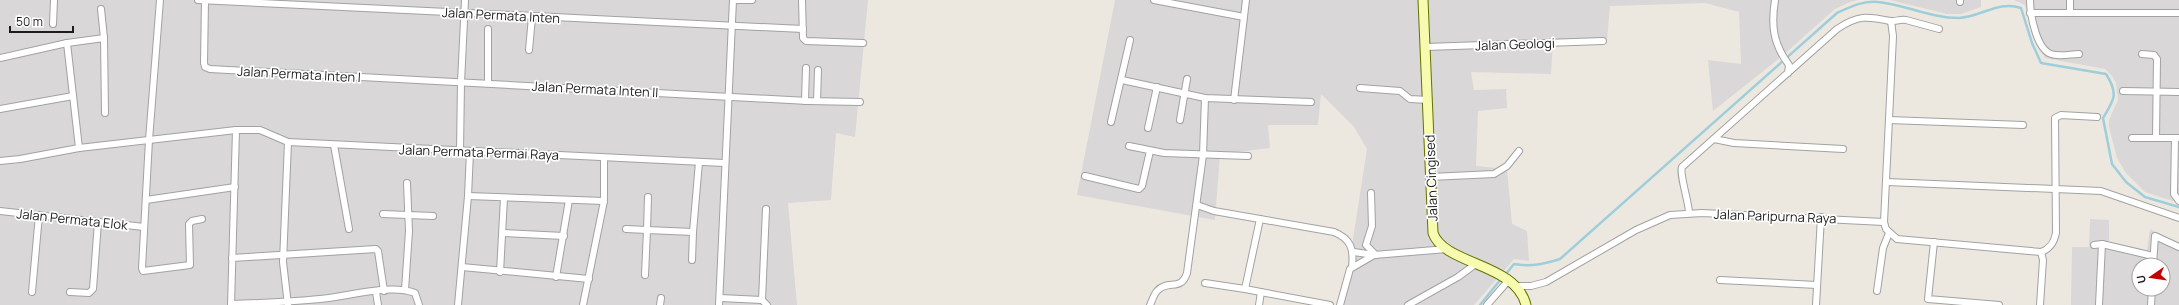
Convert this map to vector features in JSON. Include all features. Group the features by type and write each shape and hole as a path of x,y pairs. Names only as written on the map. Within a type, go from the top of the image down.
{"main road":[{"name":"Jalan Cingised","path":"1423,0 1433,233 1438,241 1447,249 1477,263 1508,281"},
{"path":"1508,281 1524,297 1526,305"}],"street":[{"path":"53,24 54,0"},
{"path":"160,0 149,140 142,268 146,271 190,265 189,224 192,221 202,220"},
{"name":"Jalan Permata Inten","path":"198,0 464,14 803,29"},
{"name":"Jalan Permata Inten I","path":"205,0 204,63 206,68 461,82"},
{"path":"460,151 461,82 465,0"},
{"path":"719,305 724,163 734,0 752,0"},
{"path":"802,0 803,38 806,41 863,43"},
{"path":"1154,0 1182,3 1244,17"},
{"path":"1234,100 1246,0"},
{"path":"1775,0 1773,31 1785,60 1788,73"},
{"path":"2030,0 2030,13 2036,33 2048,54 2079,54"},
{"path":"2070,0 2070,13"},
{"path":"101,9 104,38 105,113"},
{"path":"2030,13 2179,13"},
{"path":"530,50 532,17"},
{"path":"1689,213 1688,199 1681,168 1837,29 1847,22 1865,17 1880,18 1891,21 1905,20 1939,29"},
{"path":"1891,21 1893,36 1884,222 1889,233 1897,239 2041,252 2051,246 2055,239 2055,118 2061,115 2097,117"},
{"path":"488,29 488,83"},
{"path":"0,58 67,43 104,38"},
{"path":"1111,122 1122,80 1130,40"},
{"name":"Jalan Geologi","path":"1426,47 1603,41"},
{"path":"67,43 79,148"},
{"path":"2142,54 2154,55 2157,59 2156,138"},
{"path":"804,101 806,68"},
{"path":"817,101 818,70"},
{"path":"1180,120 1187,79"},
{"path":"1122,80 1205,98 1311,102"},
{"name":"Jalan Permata Inten II","path":"461,82 804,101 860,102"},
{"path":"1148,128 1157,87"},
{"path":"1360,88 1400,91 1410,99 1428,100"},
{"path":"2123,91 2179,92"},
{"path":"0,109 73,96"},
{"path":"1150,305 1156,291 1162,287 1181,284 1185,280 1203,155 1205,98"},
{"path":"1889,120 2023,125"},
{"path":"236,130 231,305 322,302 376,292 405,290 415,293 419,305"},
{"name":"Jalan Permata Permai Raya","path":"0,161 20,159 79,148 236,130 260,130 288,142 470,152 724,163"},
{"path":"1714,138 1734,144 1843,149"},
{"path":"2132,138 2177,138 2174,194 2179,201"},
{"path":"288,142 284,255 288,304"},
{"path":"334,145 348,229"},
{"path":"1129,146 1150,151 1203,155 1248,156"},
{"path":"1085,176 1139,189 1142,186 1150,151"},
{"path":"1430,178 1494,174 1507,166 1519,151"},
{"path":"458,305 468,196 470,152"},
{"path":"583,305 604,201 604,158"},
{"path":"692,260 699,162"},
{"path":"1887,182 2104,191 2179,218"},
{"path":"405,290 409,216 407,183"},
{"path":"146,200 235,187"},
{"path":"1371,193 1372,226 1366,245 1375,255"},
{"path":"468,196 604,201"},
{"path":"645,275 648,197"},
{"path":"500,272 504,198"},
{"path":"556,277 569,200"},
{"path":"1197,205 1214,212 1334,232 1343,236 1354,252 1352,267 1348,273 1340,305"},
{"path":"762,300 766,209"},
{"name":"Jalan Permata Elok","path":"0,211 144,227"},
{"name":"Jalan Paripurna Raya","path":"1508,281 1531,286 1546,282 1655,220 1670,214 1689,213 1821,217 1884,222"},
{"path":"383,214 433,216"},
{"path":"32,292 39,215"},
{"path":"1816,305 1821,217"},
{"path":"1245,289 1260,219"},
{"path":"70,292 89,293 93,289 98,222"},
{"path":"626,229 693,232"},
{"path":"503,233 564,236"},
{"path":"1877,291 1883,248 1889,233"},
{"path":"2094,245 2102,244 2154,256 2155,236 2179,247"},
{"path":"1934,242 1928,299 1999,305"},
{"path":"2099,305 2102,244"},
{"path":"232,258 376,249 378,251 384,291"},
{"path":"1354,252 1375,255 1447,249"},
{"path":"2040,305 2043,260 2041,252"},
{"path":"1352,267 1375,255"},
{"path":"1408,305 1458,277 1477,263"},
{"path":"462,267 500,272 589,279"},
{"path":"1720,280 1817,285"},
{"path":"1487,305 1508,281"},
{"path":"1205,283 1330,305"},
{"path":"376,292 378,305"},
{"path":"1258,305 1261,292"},
{"path":"720,298 762,300 768,305"}],"shaded area":[{"path":"0,0 868,0 855,137 836,133 831,200 788,203 797,305 0,305"},
{"path":"1115,0 1858,0 1835,9 1781,57 1713,111 1708,60 1741,64 1739,12 1705,3 1610,6 1607,40 1553,43 1551,74 1471,72 1474,90 1506,89 1507,108 1478,111 1476,166 1507,169 1512,224 1527,231 1529,261 1514,259 1474,305 1339,305 1352,245 1367,149 1354,127 1321,94 1318,125 1268,125 1270,148 1220,154 1215,220 1077,195"},
{"path":"1890,0 1981,0 1981,7 1961,14 1947,14"},
{"path":"2014,0 2179,0 2179,203 2145,192 2126,173 2117,158 2109,127 2109,120 2118,100 2116,83 2112,76 2105,69 2045,58 2036,40 2025,5"},
{"path":"2090,219 2109,220 2109,242 2147,250 2150,229 2179,243 2179,305 2071,305 2072,247 2089,247"}],"waterway":[{"path":"1505,275 1514,264 1537,264 1560,259 1837,13 1857,4 1868,2 1878,2 1938,16 1959,18 1975,15 1998,7 2013,6 2021,8 2032,43 2041,63 2106,74 2113,87 2114,97 2103,118 2112,164 2126,182 2145,197 2179,207"},
{"path":"1480,305 1501,279"}]}
